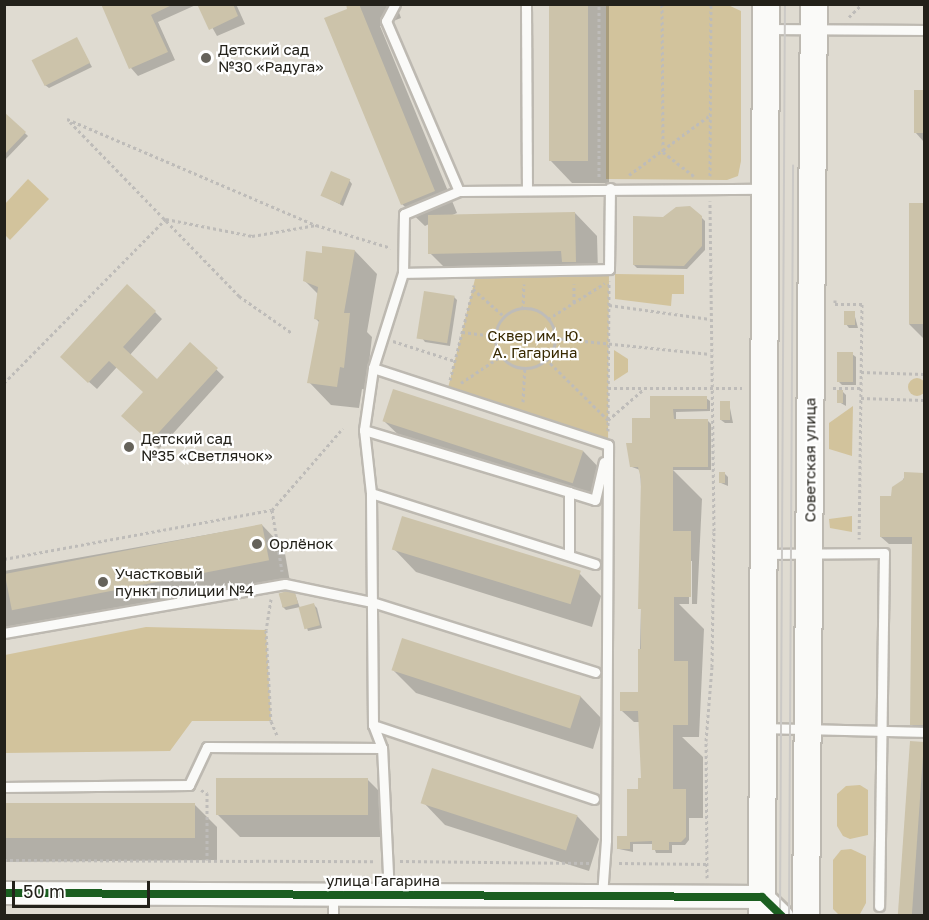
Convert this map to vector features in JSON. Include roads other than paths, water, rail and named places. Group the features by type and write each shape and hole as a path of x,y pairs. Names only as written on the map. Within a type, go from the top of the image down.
{"main road":[{"path":"762,906 766,17"},
{"name":"Советская улица","path":"806,915 809,554 821,21"}],"street":[{"name":"улица Гагарина","path":"4,893 333,905 389,895 602,896 762,906"},
{"path":"762,906 782,915"}],"lane":[{"path":"394,4 386,21 459,191"},
{"path":"526,4 527,189"},
{"path":"766,17 924,30"},
{"path":"389,895 382,748 373,725 371,493 364,430 373,368 403,273 404,214 459,191 599,188 765,189"},
{"path":"403,273 609,269 610,188"},
{"path":"373,368 608,445"},
{"path":"364,430 595,500 608,445"},
{"path":"602,896 602,863 606,840 608,445"},
{"path":"569,492 569,555"},
{"path":"371,493 595,564"},
{"path":"763,554 884,553 879,906"},
{"path":"4,633 285,584 372,602 595,672"},
{"path":"373,725 594,799"},
{"path":"763,728 924,732"},
{"path":"4,787 189,784 207,747 382,748"}],"tram line":[{"path":"780,916 785,4"},
{"path":"789,916 793,166"}],"place":[{"name":"Детский сад №30 «Радуга»","path":"206,58"},
{"name":"Детский сад №35 «Светлячок»","path":"129,447"},
{"name":"Орлёнок","path":"257,544"},
{"name":"Участковый пункт полиции №4","path":"103,582"}],"park label":[{"name":"Сквер им. Ю. А. Гагарина","path":"535,344"}]}
